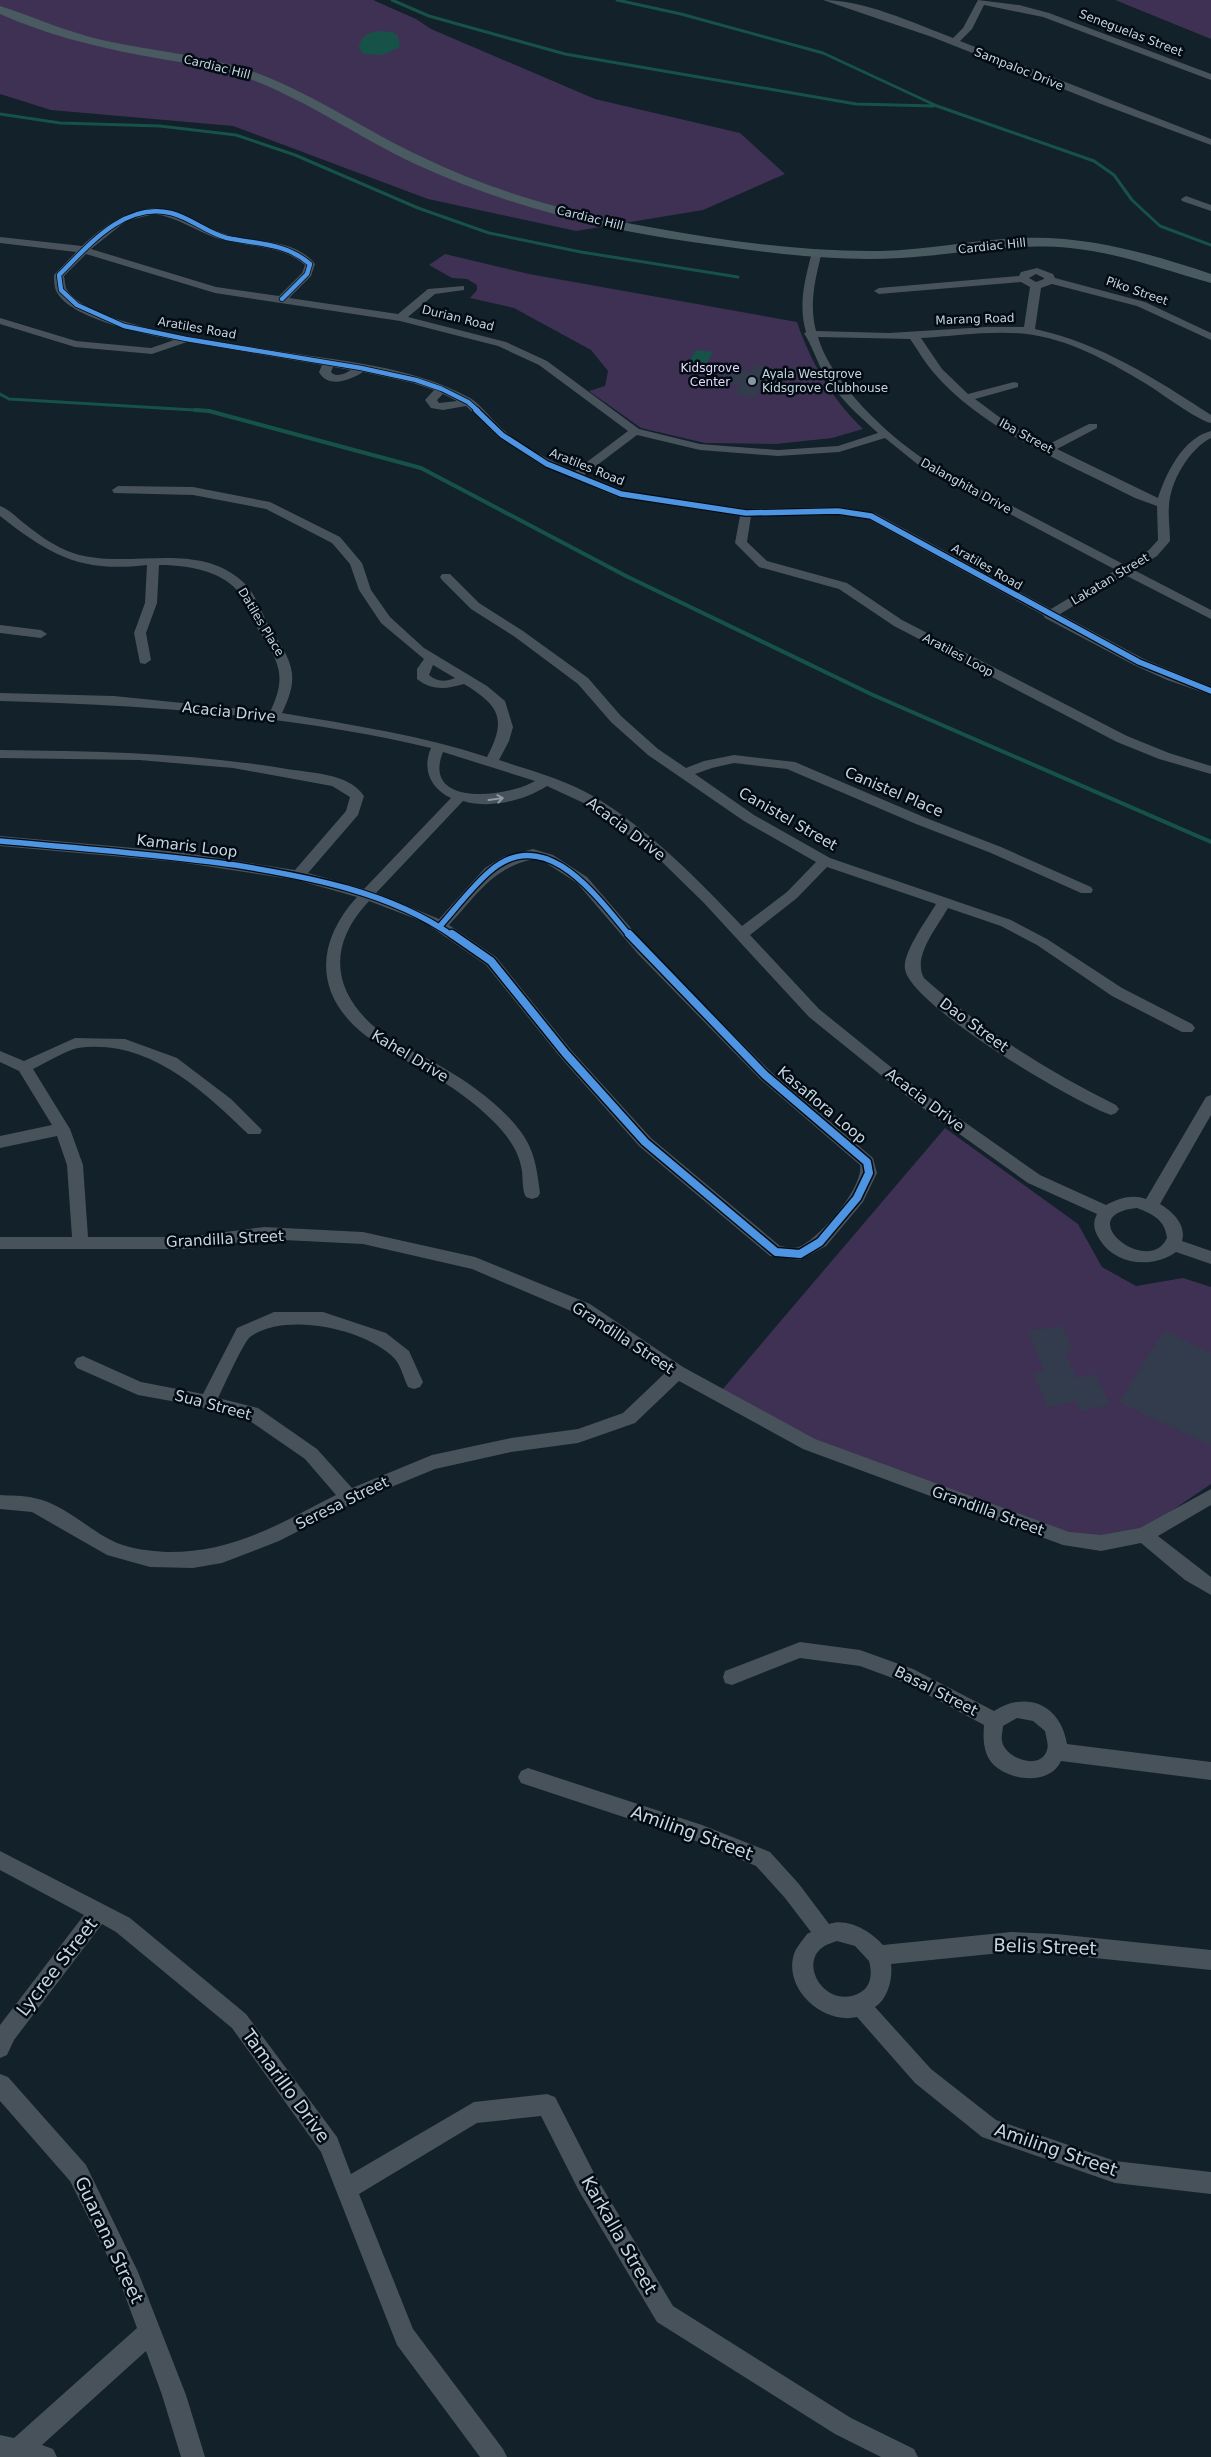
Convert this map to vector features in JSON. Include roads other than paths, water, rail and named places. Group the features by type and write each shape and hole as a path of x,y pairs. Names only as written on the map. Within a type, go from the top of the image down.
{"main road":[{"name":"Cardiac Hill","path":"0,10 32,25 65,35 230,68 257,77 302,98 387,146 424,163 520,199 571,215 662,234 817,252 884,255 923,253 992,244 1053,242 1118,250 1153,259 1211,279"}],"street":[{"name":"Sampaloc Drive","path":"827,0 857,3 1088,96 1211,142"},
{"path":"954,42 967,28 982,1"},
{"name":"Seneguelas Street","path":"982,1 1046,15 1211,77"},
{"path":"1186,200 1211,208"},
{"path":"84,250 108,227 131,215 149,212 171,213 220,236 286,248 305,259 310,264 306,274 282,299"},
{"name":"Durian Road","path":"0,240 84,250 215,290 400,318 502,344 535,359 575,384 601,407 635,432 700,447 778,453 839,449 886,434"},
{"name":"Aratiles Road","path":"84,250 59,275 61,290 77,306 124,326 186,339 329,362 416,380 442,389 468,402 502,435 547,464 621,494 746,513 838,511 871,516 1049,615 1139,662 1172,678 1211,691"},
{"name":"Dalanghita Drive","path":"817,252 808,288 806,311 809,334 818,354 838,385 886,434 925,465 1211,615"},
{"path":"879,291 1024,279 1036,284 1046,283 1050,280 1049,276 1037,272 1025,274 1024,279"},
{"name":"Piko Street","path":"1050,280 1141,304 1210,336"},
{"path":"1028,332 1036,284"},
{"path":"400,318 432,292 460,288"},
{"path":"0,321 75,344 120,349 152,351 186,339"},
{"name":"Marang Road","path":"809,334 914,336 958,331 1028,332 1056,337 1084,348 1176,397 1211,420"},
{"name":"Iba Street","path":"914,336 938,371 966,398 1006,427 1139,495 1163,504"},
{"path":"966,398 1014,385"},
{"path":"442,389 431,400 435,406 443,407 468,402"},
{"path":"1048,449 1093,426"},
{"path":"577,475 635,432"},
{"name":"Lakatan Street","path":"1049,615 1153,553 1164,541 1163,504 1179,466 1191,449 1203,437 1211,434"},
{"path":"118,490 192,491 270,506 303,521 336,540 356,563 365,590 385,620 419,651 500,704 506,727 502,741 491,762"},
{"name":"Datiles Place","path":"0,510 52,550 70,556 125,564 153,561 199,566 220,572 239,584 260,624 281,654 287,670 288,682 274,716"},
{"name":"Aratiles Loop","path":"746,513 741,543 764,564 843,586 898,623 1122,739 1164,756 1211,770"},
{"path":"145,660 140,633 151,603 153,561"},
{"name":"Canistel Street","path":"446,577 475,606 563,665 583,681 616,719 653,752 749,818 825,861 1013,927 1042,942 1117,992 1187,1028"},
{"path":"0,629 41,634"},
{"path":"431,658 423,669 422,676 429,683 443,686 466,680"},
{"name":"Acacia Drive","path":"0,697 114,700 274,716 396,736 439,746 546,780 593,802 663,856 709,900 814,1013 918,1096 1034,1179 1107,1212"},
{"path":"439,746 433,763 435,777 444,787 460,797 480,801 499,799 523,793 546,780"},
{"path":"0,754 139,756 233,764 336,782 357,796 353,812 298,875"},
{"name":"Canistel Place","path":"683,774 709,764 734,759 790,765 912,818 996,850 1086,890"},
{"name":"Kahel Drive","path":"460,797 367,895 343,925 334,944 331,968 336,990 348,1011 365,1029 384,1042 436,1070 463,1088 496,1115 522,1147 529,1162 532,1193"},
{"name":"Kamaris Loop","path":"0,841 179,857 298,875 367,895"},
{"name":"Kasaflora Loop","path":"367,895 429,918 440,926 491,961 523,998 566,1054 644,1142 776,1252 800,1254 820,1242 858,1198 869,1173 867,1162 853,1148 765,1075 643,951 582,880 563,866 548,858 533,854 508,860 490,871 440,926"},
{"path":"740,934 792,895 825,861"},
{"name":"Dao Street","path":"944,902 912,959 912,970 918,981 994,1042 1061,1085 1111,1109"},
{"path":"24,1067 75,1043 125,1044 172,1062 226,1103 254,1130"},
{"path":"0,1056 24,1067 62,1128 75,1164 80,1242"},
{"path":"1151,1205 1211,1101"},
{"path":"0,1142 62,1128"},
{"path":"1138,1202 1151,1205 1164,1212 1172,1220 1176,1237 1173,1244 1162,1253 1151,1256 1134,1255 1118,1249 1108,1241 1102,1227 1107,1212 1124,1203 1138,1202"},
{"name":"Grandilla Street","path":"0,1243 188,1243 264,1234 372,1240 475,1264 584,1309 677,1372 808,1444 1068,1540 1101,1543 1144,1535 1211,1496"},
{"path":"1173,1244 1211,1258"},
{"path":"208,1402 243,1333 274,1319 323,1319 380,1338 403,1356 414,1382"},
{"name":"Sua Street","path":"83,1363 138,1388 252,1413 312,1454 349,1497"},
{"name":"Seresa Street","path":"0,1502 34,1505 57,1516 113,1550 150,1559 193,1560 222,1555 273,1536 349,1497 432,1462 511,1445 578,1436 629,1418 677,1372"},
{"path":"1144,1535 1191,1574 1211,1587"},
{"name":"Basal Street","path":"732,1677 800,1650 842,1655 886,1666 913,1677 994,1722"},
{"name":"Basal Street","path":"1017,1710 1036,1712 1054,1727 1059,1742 1058,1752 1051,1762 1042,1768 1028,1770 1010,1766 1000,1758 994,1749 991,1737 994,1722 1006,1713 1017,1710"},
{"path":"1058,1752 1211,1771"},
{"name":"Amiling Street","path":"528,1777 702,1834 763,1859 792,1891 824,1934"},
{"name":"Tamarillo Drive","path":"0,1860 123,1925 239,2021 329,2145 405,2337 495,2457"},
{"name":"Lycree Street","path":"0,2048 7,2033 99,1912"},
{"path":"836,1931 849,1932 866,1941 878,1955 882,1970 880,1984 873,1997 860,2005 847,2008 833,2007 820,2000 807,1984 802,1965 805,1952 813,1942 824,1934 836,1931"},
{"name":"Belis Street","path":"878,1955 1011,1942 1065,1945 1211,1960"},
{"name":"Amiling Street","path":"860,2005 923,2076 990,2129 1115,2172 1211,2183"},
{"name":"Guarana Street","path":"0,2085 78,2173 127,2272 174,2395 193,2457"},
{"name":"Karkalla Street","path":"346,2189 474,2113 548,2105 587,2183 665,2314 843,2426 906,2457"},
{"path":"8,2449 150,2332"},
{"path":"8,2449 45,2457"}],"waterway":[{"path":"392,0 429,16 565,54 856,104 934,106"},
{"path":"617,0 681,14 823,53 937,106 1094,161 1114,175 1132,200 1160,226 1211,245"},
{"path":"0,114 60,123 160,126 236,135 295,155 418,208 489,233 581,252 738,277"},
{"path":"0,394 9,399 199,410"},
{"path":"195,410 199,410"},
{"path":"199,410 211,411"},
{"path":"199,410 209,411 421,468 626,576 873,695 1211,842"}],"place":[{"name":"Ayala Westgrove Kidsgrove Clubhouse","path":"752,381"}],"park label":[{"name":"Kidsgrove Center","path":"710,375"}]}
